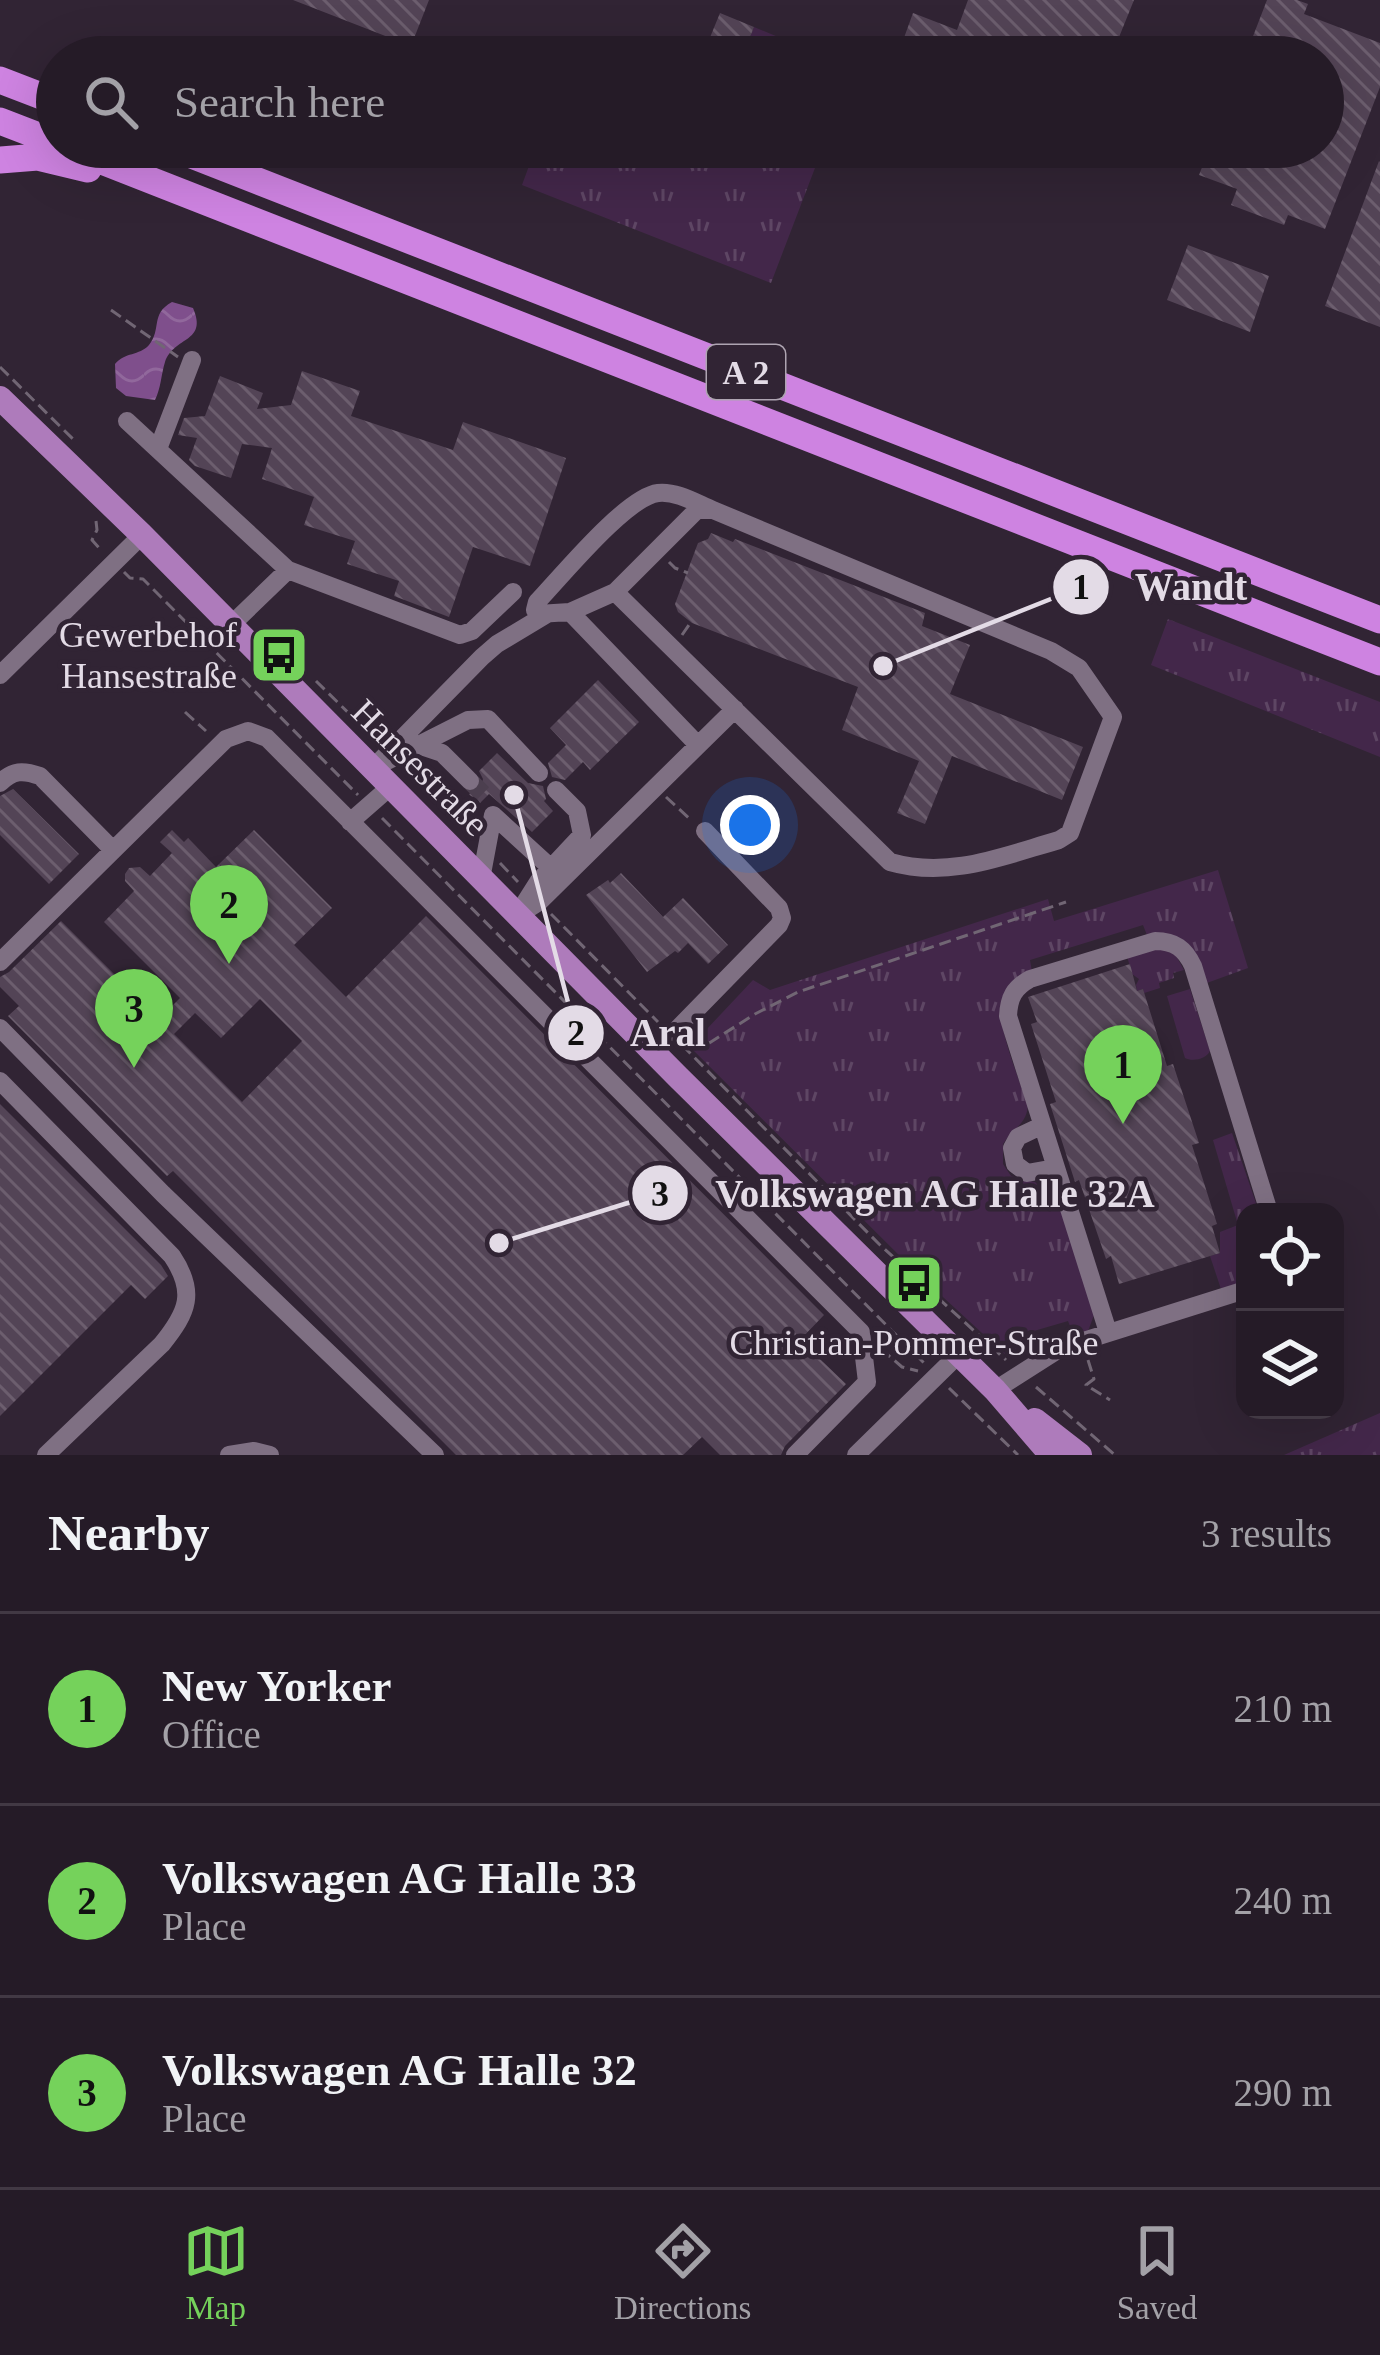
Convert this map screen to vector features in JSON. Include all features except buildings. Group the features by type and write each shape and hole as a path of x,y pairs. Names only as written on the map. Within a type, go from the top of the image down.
{"highway":[{"path":"0,80 36,94"},
{"path":"0,121 36,135"},
{"path":"0,160 36,157"},
{"path":"80,168 129,171"},
{"name":"A 2","path":"121,168 1380,662"},
{"name":"A 2","path":"225,168 1380,620"}],"main road":[{"name":"Hansestraße","path":"0,398 230,626 386,766 481,879 529,904 995,1390 1051,1455"},
{"name":"Hansestraße","path":"995,1390 1080,1455"}],"street":[{"path":"158,449 183,358"},
{"path":"127,421 288,570 460,635 472,631 513,592"},
{"path":"615,592 890,862 942,869 967,866 1070,833 1114,717 1079,668 1051,651 674,494 641,498 620,515 537,602 535,610 538,614 570,612 615,592 697,510 713,511"},
{"path":"0,675 142,535"},
{"path":"230,626 288,570"},
{"path":"570,612 697,744"},
{"path":"350,822 369,806 386,766 482,657 547,614"},
{"path":"529,904 735,710"},
{"path":"386,766 468,720 488,719 539,772"},
{"path":"0,962 214,750 238,733 248,731 266,738 861,1332 867,1382 794,1455"},
{"path":"418,745 442,753 470,781"},
{"path":"0,783 8,774 25,770 40,776 113,850"},
{"path":"529,904 551,868 582,835 577,811 556,790"},
{"path":"481,879 488,850 489,806 551,868"},
{"path":"663,1044 782,918 779,908 705,831"},
{"path":"1108,1332 1008,1016 1018,986 1155,940 1181,948 1193,967 1266,1203"},
{"path":"0,1028 163,1194 435,1455"},
{"path":"0,1081 172,1256 184,1275 188,1300 162,1344 46,1455"},
{"path":"1042,1126 1018,1137 1012,1148 1016,1164 1027,1173 1055,1168"},
{"path":"995,1390 1060,1348 1236,1293"},
{"path":"856,1455 958,1355"},
{"path":"229,1455 254,1451 270,1455"}],"path":[{"path":"111,310 183,358"},
{"path":"0,368 77,443"},
{"path":"109,503 96,517 92,540 130,578 143,578 1018,1455"},
{"path":"675,568 688,573"},
{"path":"685,632 691,622"},
{"path":"309,674 386,766 488,850 529,904 663,1044 1114,1455"},
{"path":"185,712 214,750"},
{"path":"656,786 705,831"},
{"path":"663,1044 706,1045 798,992 1066,902"},
{"path":"861,1332 902,1367 937,1376"},
{"path":"1088,1339 1084,1350 1094,1379 1086,1385 1110,1400"}],"green space":[{"path":"754,27 776,36 750,36"},
{"path":"528,168 815,168 771,283 522,185"},
{"path":"1168,619 1380,702 1380,757 1151,665"},
{"path":"1218,870 1248,968 1204,984 1198,964 1147,935 1143,925 1030,960 1032,972 1011,984 1003,996 1004,1034 1028,1106 1022,1122 1003,1144 1003,1164 1011,1176 1046,1185 1056,1195 1094,1315 1088,1331 1074,1336 1068,1321 1020,1335 1024,1350 1007,1356 690,1047 753,980 770,990 1048,899 1054,921"},
{"path":"1152,948 1174,952 1184,970 1159,983 1160,988 1144,993 1137,991 1139,979 1132,974 1127,956"},
{"path":"1190,989 1210,1051 1195,1060 1185,1058 1167,996"},
{"path":"1232,1133 1256,1203 1236,1203 1236,1218 1213,1140"},
{"path":"1236,1226 1236,1284 1221,1289 1210,1256 1220,1253 1220,1232"},
{"path":"1380,1413 1380,1455 1284,1455"}],"water":[{"path":"172,302 193,308 196,328 169,354 155,400 126,396 116,388 115,364 149,345 158,317"}],"tunnel":[{"path":"470,781 486,797"}],"place":[{"name":"Gewerbehof Hansestraße","path":"279,655"},
{"name":"Wandt","path":"883,666"},
{"name":"Aral","path":"514,795"},
{"name":"Volkswagen AG Halle 33","path":"229,964"},
{"name":"Volkswagen AG Halle 32","path":"134,1068"},
{"name":"New Yorker","path":"1123,1124"},
{"name":"Volkswagen AG Halle 32A","path":"499,1243"},
{"name":"Christian-Pommer-Straße","path":"914,1283"}]}
